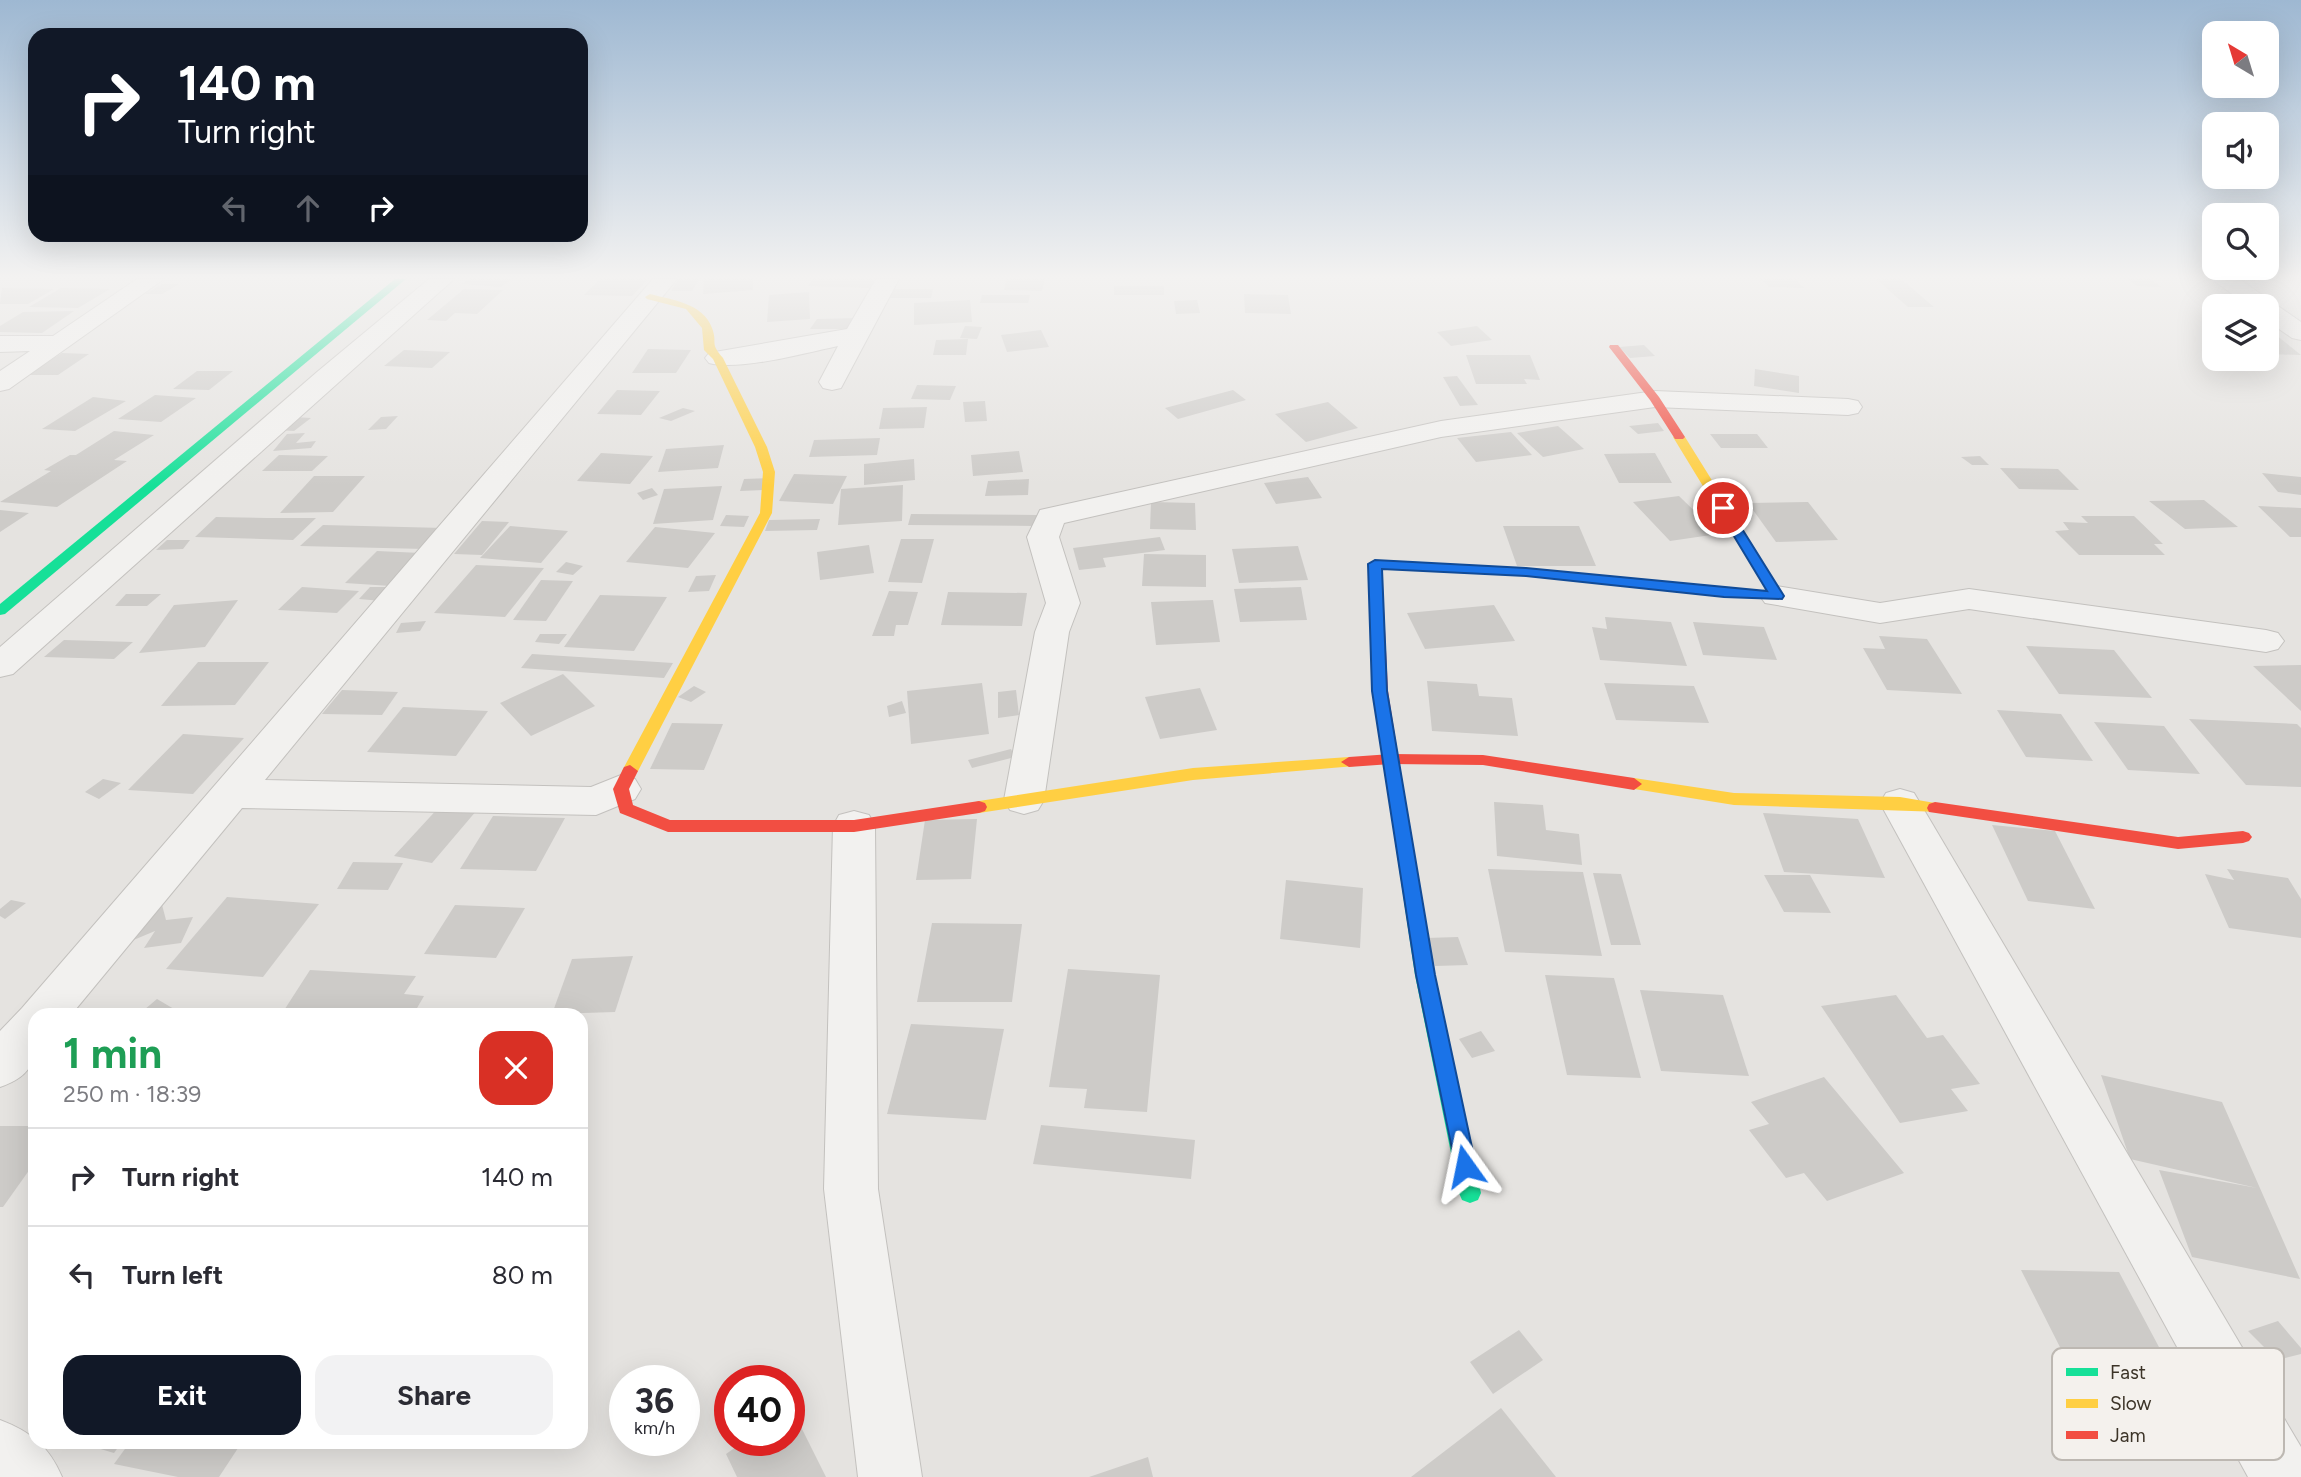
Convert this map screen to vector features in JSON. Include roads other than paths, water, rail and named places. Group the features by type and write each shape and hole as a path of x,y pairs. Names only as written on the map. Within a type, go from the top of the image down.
{"main road":[{"path":"0,611 318,348"},
{"path":"709,348 718,358 765,460 769,472 766,513 621,789 626,809 668,826 854,826 1193,774 1391,759 1483,760 1734,799 1900,803 2178,843 2243,837"},
{"path":"1615,348 1656,399 1777,596"},
{"path":"1470,1193 1425,975 1380,691 1375,564 1526,572 1777,596"}],"street":[{"path":"0,383 53,348"},
{"path":"0,666 362,348"},
{"path":"49,1008 607,348"},
{"path":"718,358 790,348"},
{"path":"832,382 849,348"},
{"path":"1024,800 1052,632 1063,603 1043,537 1051,517 1441,429 1656,399 1848,407"},
{"path":"1777,596 1880,613 1969,599 2266,641"},
{"path":"230,794 596,801 621,789"},
{"path":"1900,803 2210,1348"},
{"path":"854,826 850,1189 890,1477"},
{"path":"0,1066 28,1032"},
{"path":"0,1451 30,1477"},
{"path":"2273,1460 2283,1477"}]}
